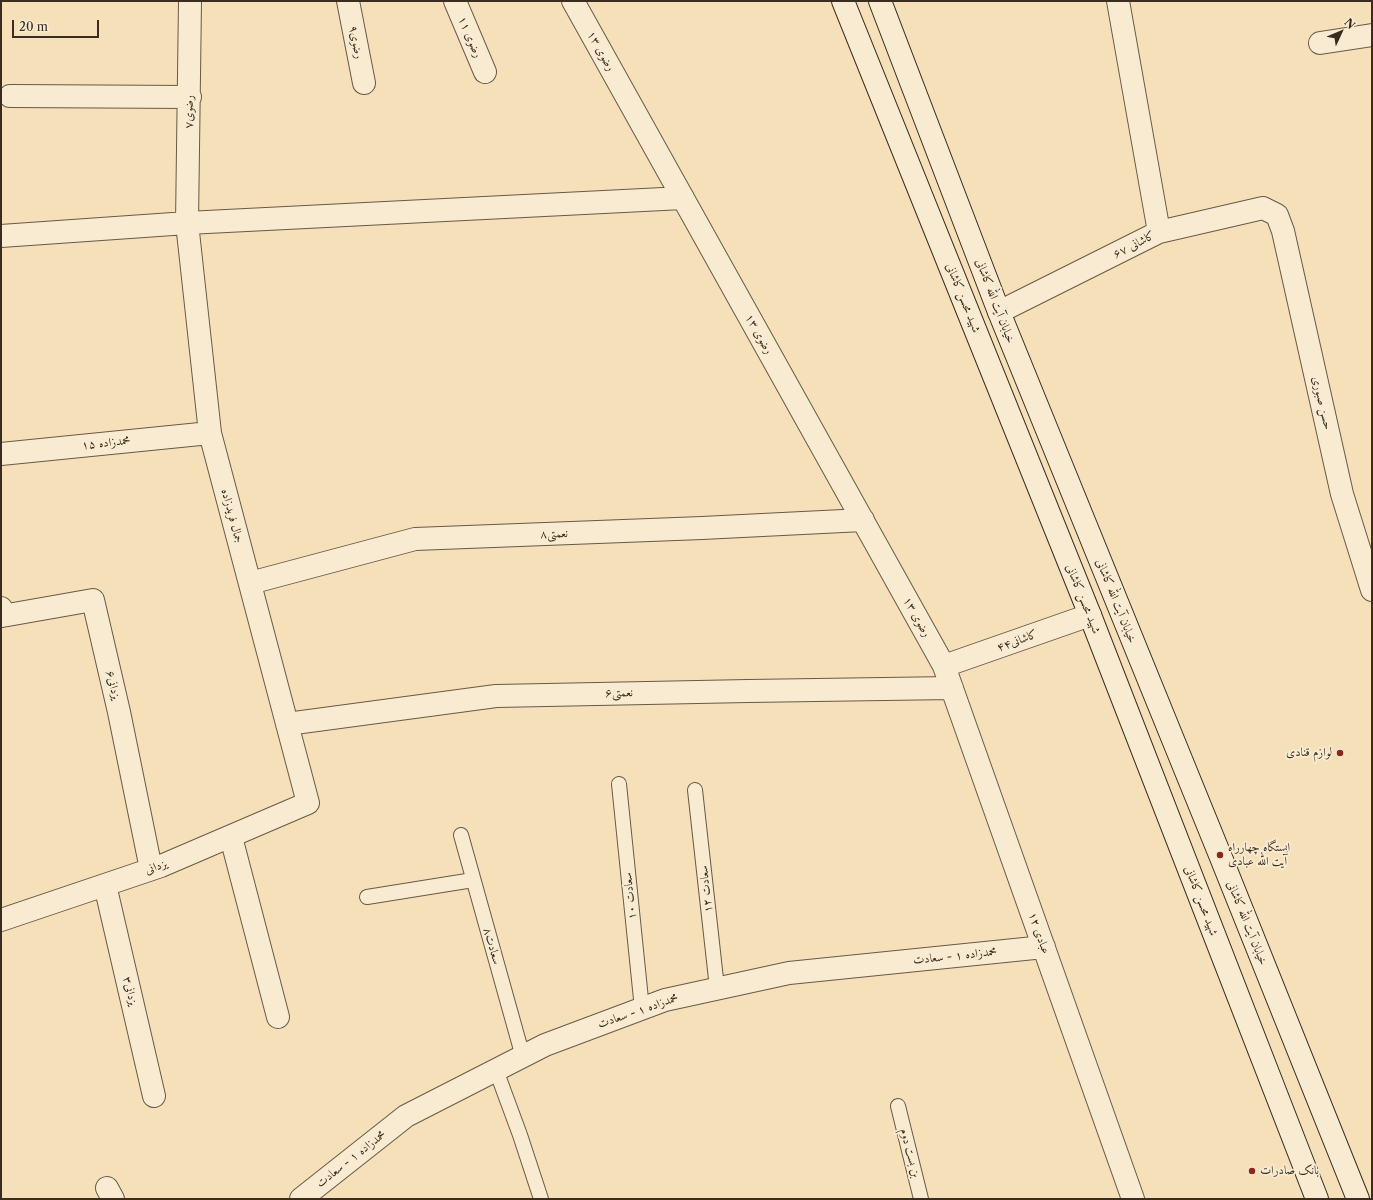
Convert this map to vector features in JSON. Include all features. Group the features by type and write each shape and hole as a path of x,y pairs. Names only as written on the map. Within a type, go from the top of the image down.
{"street":[{"name":"رضوی۷","path":"187,223 190,97 190,1"},
{"name":"رضوی۹","path":"348,1 364,83"},
{"name":"رضوی ۱۱","path":"455,1 485,72"},
{"name":"رضوی ۱۳","path":"573,1 944,666"},
{"name":"شهید محسن کاشانی","path":"843,1 1090,615 1317,1199"},
{"name":"خیابان آیت الله کاشانی","path":"880,1 999,312 1358,1199"},
{"path":"1118,1 1160,232"},
{"path":"1320,43 1372,35"},
{"path":"10,96 190,97"},
{"path":"1,236 187,223 683,198"},
{"name":"کاشانی ۶۷","path":"999,312 1160,232 1264,208 1277,215"},
{"name":"حسن صبوری","path":"1277,215 1283,231 1342,494 1372,590"},
{"name":"جمال فریدزاده","path":"187,223 210,433 308,803"},
{"name":"محمدزاده ۱۵","path":"1,454 210,433"},
{"name":"نعمتی۸","path":"250,583 414,539 863,520"},
{"name":"یزدانی۶","path":"1,608 2,616 93,600 119,712 151,869"},
{"name":"کاشانی۴۴","path":"944,666 1090,615"},
{"name":"عبادی ۱۲","path":"944,666 1133,1199"},
{"name":"نعمتی۶","path":"287,724 496,696 952,688"},
{"name":"یزدانی","path":"1,920 151,869 308,803"},
{"path":"231,836 278,1017"},
{"name":"یزدانی۳","path":"105,885 154,1096"},
{"name":"محمدزاده ۱ - سعادت","path":"301,1199 406,1116 545,1046 665,1000 789,973 1044,947"}],"lane":[{"name":"سعادت ۱۰","path":"619,784 642,1008"},
{"name":"سعادت ۱۲","path":"695,790 717,988"},
{"name":"سعادت۸","path":"461,835 523,1056"},
{"path":"366,897 473,880"},
{"path":"496,1070 520,1135 541,1199"},
{"name":"بن بست دوم","path":"898,1106 921,1199"}],"place":[{"name":"لوازم قنادی","path":"1340,753"},
{"name":"ایستگاه چهارراه آیت الله عبادی","path":"1220,855"},
{"name":"بانک صادرات","path":"1252,1171"}]}
